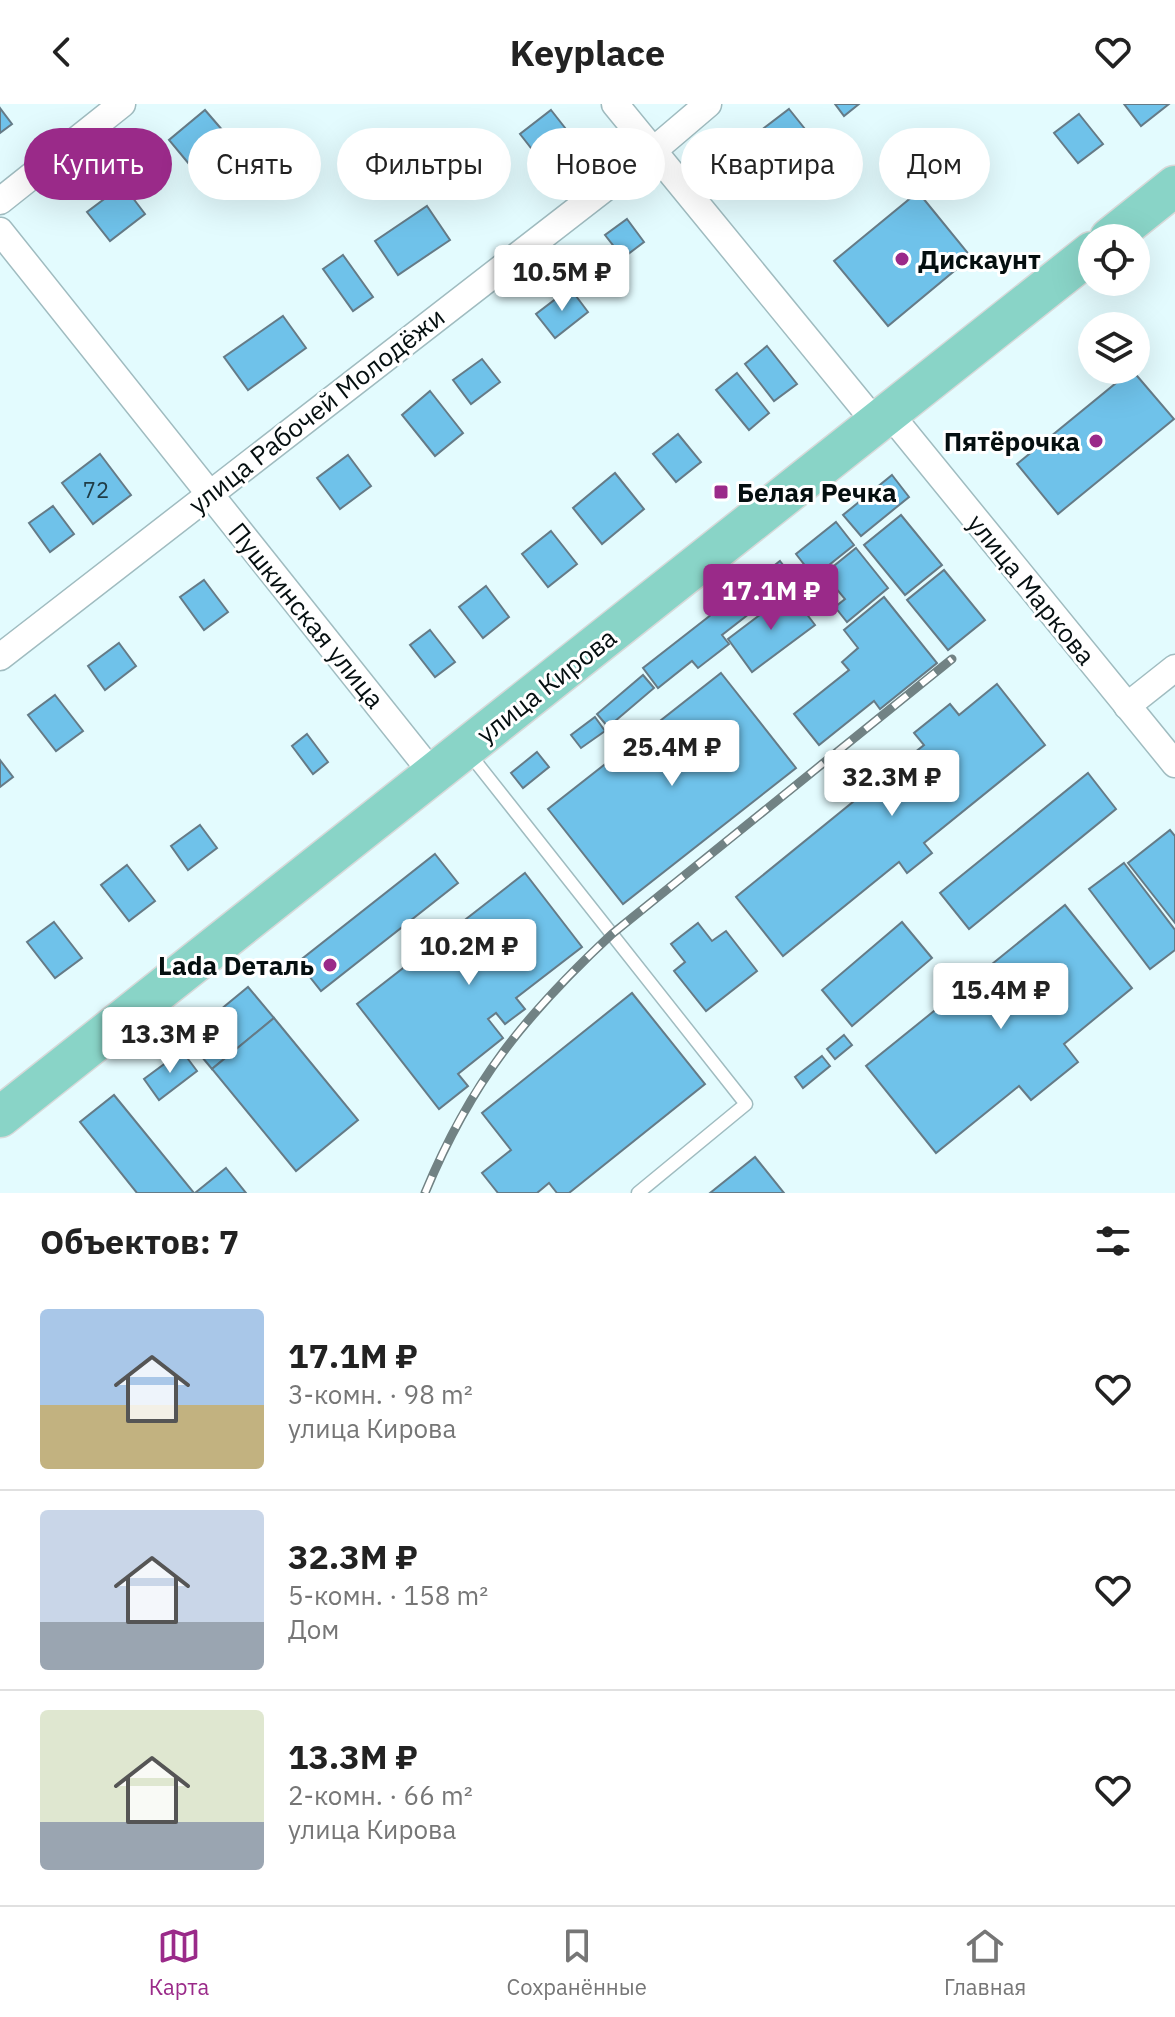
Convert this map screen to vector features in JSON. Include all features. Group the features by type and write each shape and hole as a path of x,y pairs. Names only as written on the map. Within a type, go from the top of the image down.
{"main road":[{"path":"1128,224 1175,186"},
{"name":"улица Кирова","path":"0,1117 1078,263"}],"street":[{"path":"0,201 122,104"},
{"name":"улица Маркова","path":"615,104 635,128"},
{"name":"улица Рабочей Молодёжи","path":"665,141 708,104"},
{"name":"улица Маркова","path":"665,163 1175,764"},
{"name":"улица Рабочей Молодёжи","path":"0,657 589,200"},
{"name":"Пушкинская улица","path":"0,231 433,774"},
{"path":"1127,706 1175,668"}],"lane":[{"path":"465,749 746,1104 638,1193"}],"building":[{"path":"835,104 859,104 844,116"},
{"path":"1124,104 1169,104 1141,126"},
{"path":"0,108 12,124 0,133"},
{"path":"789,109 804,128 764,128"},
{"path":"205,110 221,128 188,128 188,163 172,144 172,138"},
{"path":"551,110 565,128 528,128"},
{"path":"1079,114 1103,144 1078,163 1054,133"},
{"path":"527,129 527,143 520,134"},
{"path":"103,200 134,200 145,214 110,241 87,212"},
{"name":"Дискаунт","path":"908,200 925,200 971,257 888,326 834,261"},
{"path":"427,206 450,240 398,275 375,241"},
{"path":"627,219 644,242 623,258 605,235"},
{"path":"343,255 373,297 353,311 323,269"},
{"path":"570,288 588,312 555,338 536,314"},
{"path":"283,316 306,348 248,390 224,357"},
{"path":"767,346 797,384 774,401 745,364"},
{"path":"482,359 500,382 471,404 453,380"},
{"path":"737,373 769,413 749,430 716,390"},
{"name":"Пятёрочка","path":"1115,384 1144,384 1174,419 1058,514 1017,464"},
{"path":"430,391 463,433 435,456 402,415"},
{"path":"678,434 701,462 676,482 653,454"},
{"path":"100,454 131,495 93,524 62,483"},
{"path":"348,455 371,486 340,509 317,478"},
{"path":"615,473 644,509 602,544 573,508"},
{"path":"892,475 909,497 861,536 843,515"},
{"path":"53,506 74,534 50,552 29,523"},
{"path":"901,515 942,565 905,595 864,545"},
{"path":"836,522 854,545 814,577 796,554"},
{"path":"551,531 577,564 548,587 522,554"},
{"path":"856,548 888,588 847,622 835,607 845,599 824,574"},
{"path":"780,561 794,579 722,635 729,644 698,668 692,661 658,688 643,668"},
{"path":"944,570 985,620 948,650 907,600"},
{"path":"204,580 228,612 204,630 180,597"},
{"path":"486,586 509,617 483,638 459,607"},
{"path":"790,592 815,625 752,672 728,639"},
{"path":"884,597 937,663 880,709 874,701 819,745 794,714 849,670 842,662 858,648 844,630"},
{"path":"430,630 455,662 435,677 410,645"},
{"path":"119,643 136,666 105,690 88,666"},
{"path":"721,673 796,768 623,904 548,809"},
{"path":"643,675 654,688 608,727 597,714"},
{"path":"997,684 1045,745 924,843 932,853 907,873 899,862 783,956 736,897 854,801 844,788 866,770 876,783 924,745 914,733 950,704 959,715"},
{"path":"55,695 83,731 56,751 28,715"},
{"path":"595,717 605,731 581,748 571,735"},
{"path":"307,734 328,762 313,774 292,746"},
{"path":"537,752 549,767 523,788 511,773"},
{"path":"0,760 13,777 0,787"},
{"path":"1088,773 1116,809 969,929 940,893"},
{"path":"200,825 217,848 188,870 171,846"},
{"path":"1170,830 1175,836 1175,923 1128,863"},
{"path":"435,854 458,883 321,991 298,962"},
{"path":"1124,863 1175,930 1175,950 1150,969 1089,889"},
{"path":"127,865 155,901 129,921 101,885"},
{"path":"525,873 582,947 516,998 525,1009 505,1024 496,1013 488,1019 503,1038 458,1074 468,1086 439,1109 357,1004"},
{"path":"1065,905 1132,988 1064,1044 1078,1062 1031,1100 1019,1086 936,1153 866,1066"},
{"path":"54,922 82,958 55,978 27,942"},
{"path":"902,922 932,958 852,1026 822,990"},
{"path":"698,923 712,941 726,931 757,971 706,1011 674,971 685,962 671,944"},
{"path":"248,987 274,1018 212,1069 186,1038"},
{"path":"632,993 705,1084 569,1193 557,1193 549,1183 537,1193 498,1193 482,1173 511,1150 482,1113"},
{"path":"274,1018 358,1120 296,1171 212,1069"},
{"path":"844,1035 852,1045 835,1059 827,1049"},
{"path":"182,1051 197,1071 159,1100 144,1079"},
{"path":"822,1056 830,1066 803,1088 795,1077"},
{"path":"114,1095 194,1193 137,1193 80,1122"},
{"path":"755,1157 784,1193 710,1193"},
{"path":"226,1168 246,1193 195,1193"}],"railway":[{"path":"425,1193 461,1117 481,1084 552,993 612,934 952,659"}],"place":[{"name":"Дискаунт","path":"902,259"},
{"name":"Пятёрочка","path":"1096,441"},
{"name":"Белая Речка","path":"721,492"},
{"name":"Lada Dеталь","path":"330,965"}]}
